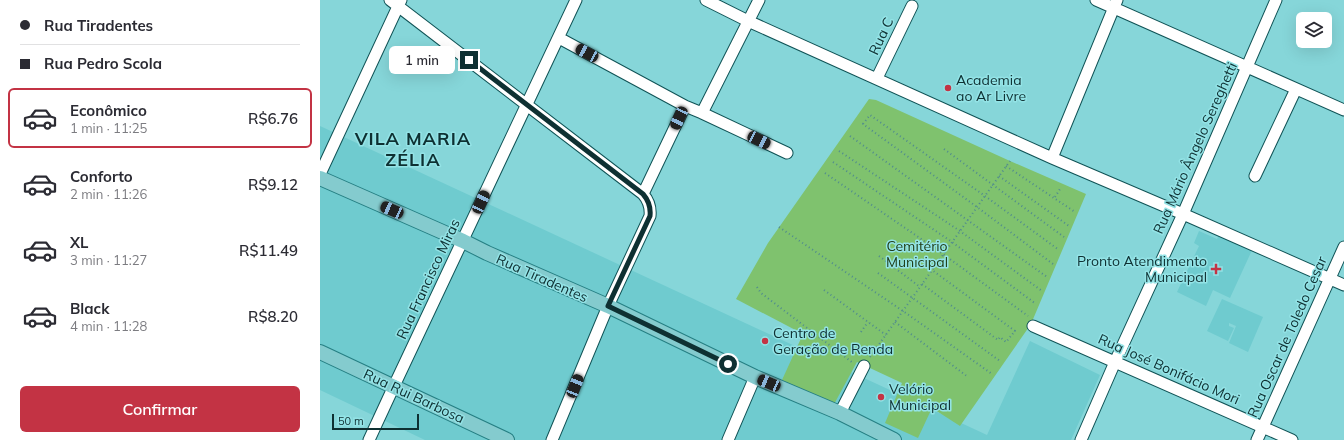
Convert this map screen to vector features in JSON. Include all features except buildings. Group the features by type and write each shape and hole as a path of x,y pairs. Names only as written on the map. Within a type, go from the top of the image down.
{"main road":[{"name":"Rua Tiradentes","path":"320,178 608,306 755,376 840,413 894,440"},
{"name":"Rua Rui Barbosa","path":"320,352 507,440"}],"street":[{"name":"Rua Francisco Miras","path":"369,440 528,105 576,0"},
{"path":"706,0 748,21 1052,158 1344,285"},
{"path":"702,112 759,0"},
{"path":"1096,0 1116,4 1247,68 1344,110"},
{"name":"Rua Mário Ângelo Sereghetti","path":"1081,440 1183,214 1276,0"},
{"path":"320,174 396,2 643,194 650,204 650,216 608,306 552,440"},
{"path":"1052,158 1116,4"},
{"name":"Rua C","path":"877,78 912,6"},
{"path":"559,38 685,106 702,112 787,153"},
{"path":"1255,176 1296,89"},
{"path":"643,194 685,106"},
{"name":"Rua Oscar de Toledo Cesar","path":"1257,440 1344,247"},
{"name":"Rua José Bonifácio Mori","path":"1032,322 1115,362 1292,440"},
{"path":"840,413 863,368"},
{"path":"728,440 755,376"}],"path":[{"path":"1053,264 863,124 870,115 1059,250"},
{"path":"850,136 1047,277"},
{"path":"944,149 992,186 1064,237"},
{"path":"839,151 960,231 1042,291"},
{"path":"757,287 761,293 863,368 1010,161"},
{"path":"833,162 952,242 1036,304"},
{"path":"1006,166 1055,197 1075,212"},
{"path":"824,173 943,254 1032,322"},
{"path":"999,176 1069,226"},
{"path":"1055,197 1060,189"},
{"path":"779,227 903,310 992,374"},
{"path":"879,256 920,287"},
{"path":"922,284 998,340 1000,337 1006,342 1015,331 932,270"},
{"path":"878,273 1000,362"},
{"path":"824,290 886,335"},
{"path":"861,332 868,322"},
{"path":"895,322 968,377"}],"shaded area":[{"path":"320,126 987,435 1030,341 1100,375 1071,440 425,440 320,390"},
{"name":"Pronto Atendimento Municipal","path":"1199,231 1217,239 1220,233 1253,248 1230,298 1213,290 1206,306 1177,292 1199,246 1194,243"},
{"path":"1222,299 1263,317 1248,352 1229,343 1236,326 1229,323 1229,326 1234,328 1228,341 1207,331"}],"green space":[{"name":"Cemitério Municipal","path":"869,99 876,100 1086,194 1031,324 960,426 932,408 918,438 885,423 902,383 857,362 832,408 782,380 803,334 736,299 768,243"}],"place":[{"name":"Academia ao Ar Livre","path":"948,88"},
{"name":"Pronto Atendimento Municipal","path":"1216,269"},
{"name":"Centro de Geração de Renda","path":"765,341"},
{"name":"Velório Municipal","path":"881,397"}],"district":[{"name":"VILA MARIA ZÉLIA","path":"413,149"}],"route":[{"path":"469,60 648,199 651,210 650,216 608,306 728,364"}]}
